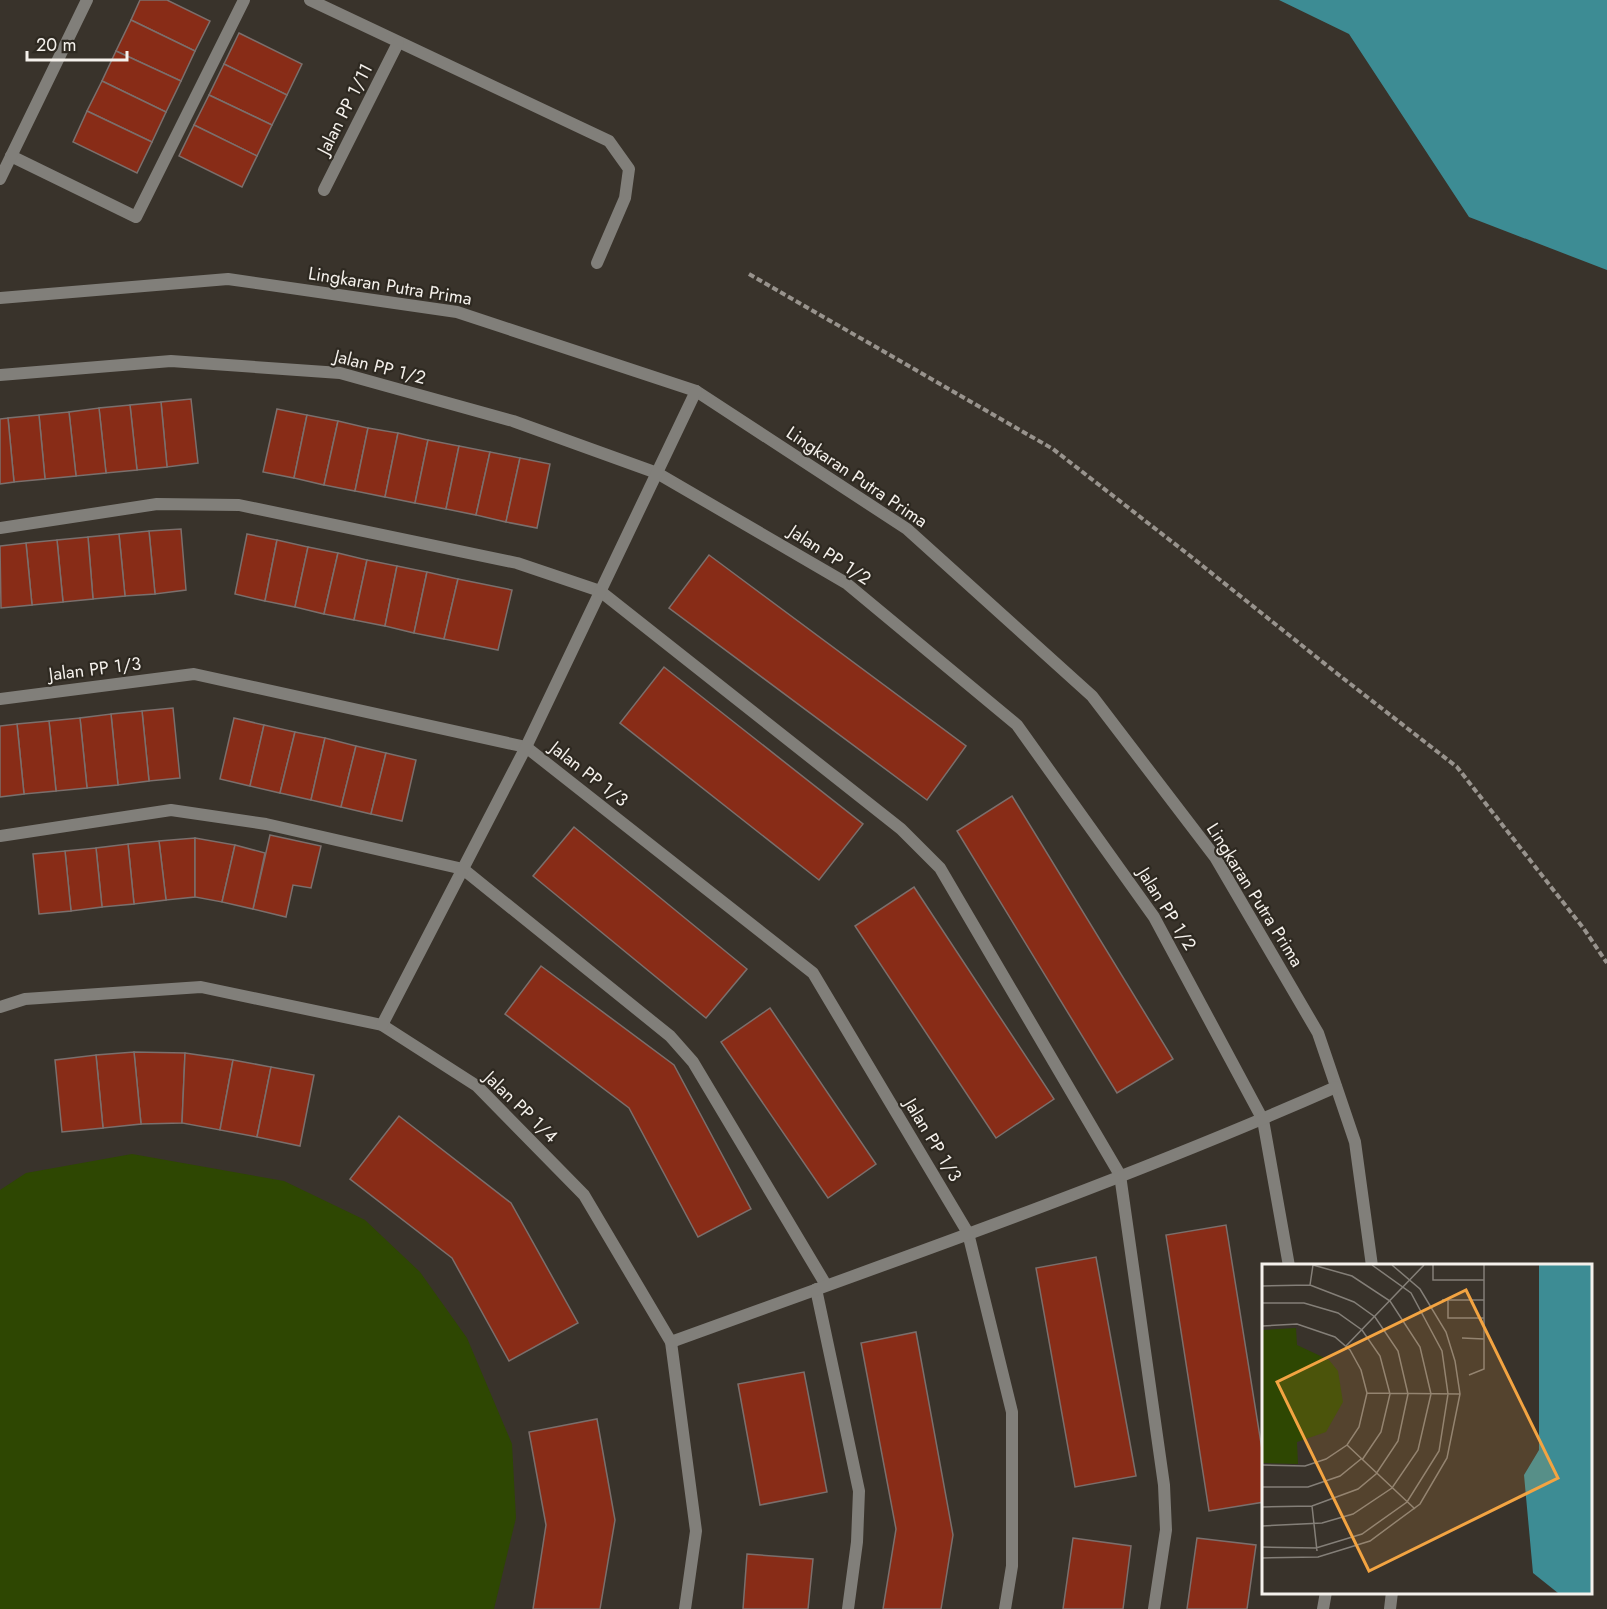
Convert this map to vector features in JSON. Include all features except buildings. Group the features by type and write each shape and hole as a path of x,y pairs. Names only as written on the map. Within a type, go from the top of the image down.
{"street":[{"path":"0,179 87,0"},
{"path":"11,156 136,217 244,0"},
{"path":"310,0 609,141 629,169 625,198 597,263"},
{"name":"Jalan PP 1/11","path":"324,190 398,43"},
{"name":"Lingkaran Putra Prima","path":"0,298 228,279 457,312 696,391 907,529 1092,696 1215,857 1318,1033 1354,1142 1372,1264"},
{"name":"Jalan PP 1/2","path":"0,375 171,361 340,373 513,421 657,473 846,583 1017,725 1154,917 1263,1120 1289,1264"},
{"path":"382,1025 526,747 696,391"},
{"path":"0,528 158,504 239,505 517,563 600,591 901,829 940,868 1120,1175 1164,1485 1166,1530 1154,1609"},
{"name":"Jalan PP 1/3","path":"0,699 194,674 526,747 813,973 968,1233 1012,1412 1012,1566 1005,1609"},
{"path":"0,836 171,810 266,824 463,869 670,1036 699,1072 821,1287 858,1491 857,1542 848,1609"},
{"name":"Jalan PP 1/4","path":"0,1007 25,999 201,987 382,1025 477,1086 584,1195 671,1342 696,1531 685,1609"},
{"path":"671,1342 1120,1175 1263,1120 1336,1087"},
{"path":"1323,1609 1326,1594"},
{"path":"1390,1609 1392,1594"}],"path":[{"path":"749,274 1053,449 1457,767 1584,929 1607,963"}],"green space":[{"path":"132,1154 284,1181 365,1220 420,1272 467,1338 512,1444 516,1518 494,1609 0,1609 0,1190 26,1173"}],"water":[{"path":"1279,0 1607,0 1607,270 1469,217 1349,34"}]}
